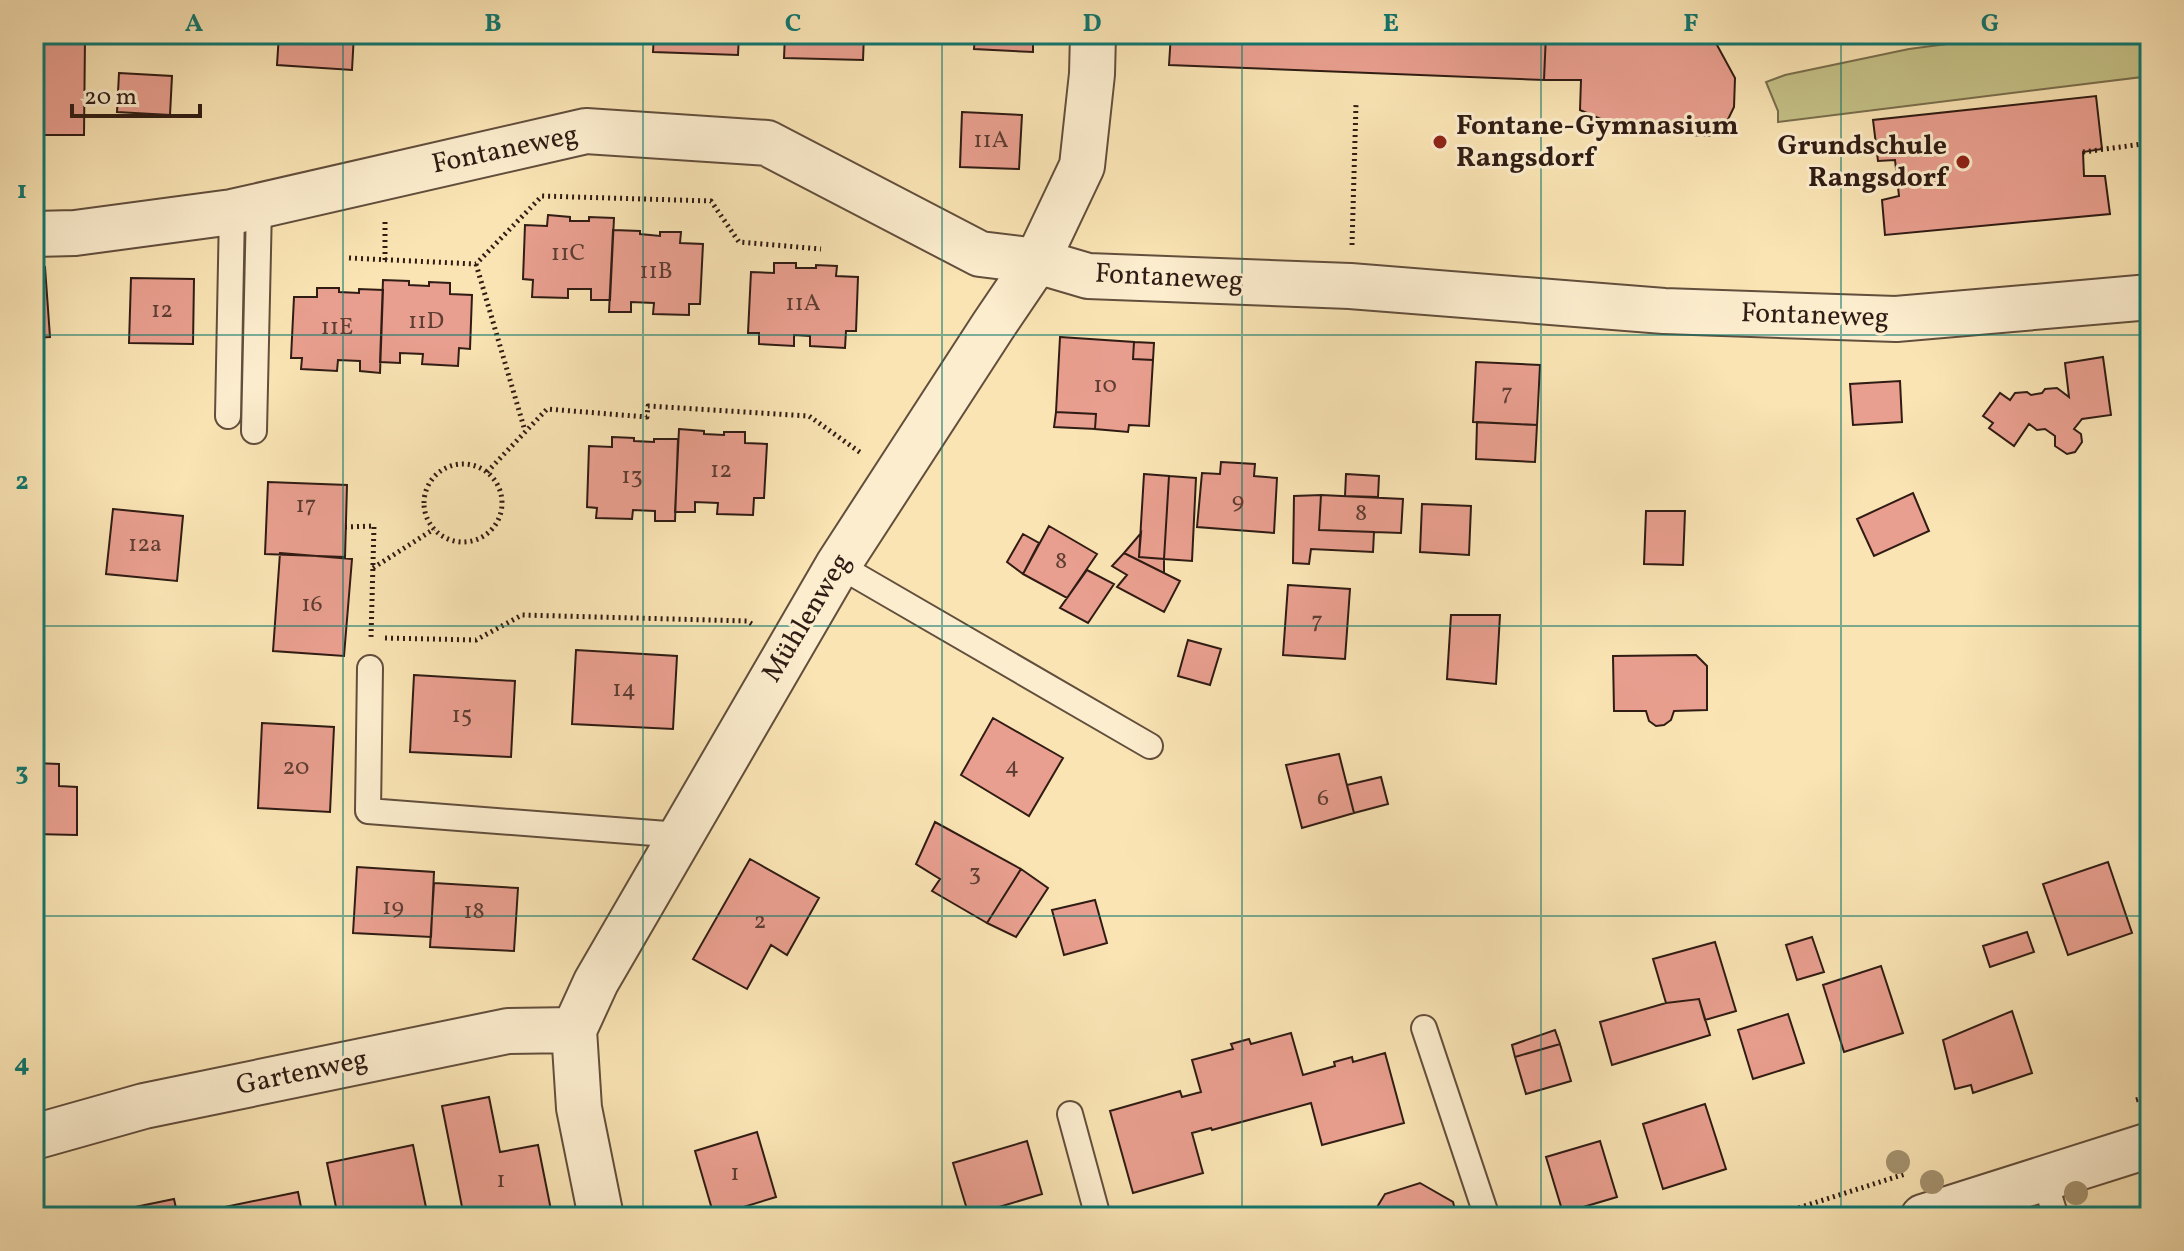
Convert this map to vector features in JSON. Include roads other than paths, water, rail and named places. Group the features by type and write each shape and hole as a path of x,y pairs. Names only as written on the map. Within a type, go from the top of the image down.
{"street":[{"name":"Mühlenweg","path":"601,1217 579,1108 574,1030 596,982 838,565 1037,261 1082,166 1093,34"},
{"name":"Fontaneweg","path":"34,234 75,233 246,210 586,131 767,143 980,254 1037,261 1088,276 1350,286 1664,311 1896,319 2150,297"},
{"name":"Gartenweg","path":"34,1137 144,1106 508,1031 574,1030"},
{"path":"1923,1217 2050,1198 2150,1145"}],"lane":[{"path":"228,416 246,210"},
{"path":"246,210 254,431"},
{"path":"838,565 1150,746"},
{"path":"370,668 368,811 680,835"},
{"path":"1424,1028 1487,1217"},
{"path":"1070,1114 1098,1217"}],"place":[{"name":"Fontane-Gymnasium Rangsdorf","path":"1440,142"},
{"name":"Grundschule Rangsdorf","path":"1963,162"}]}
